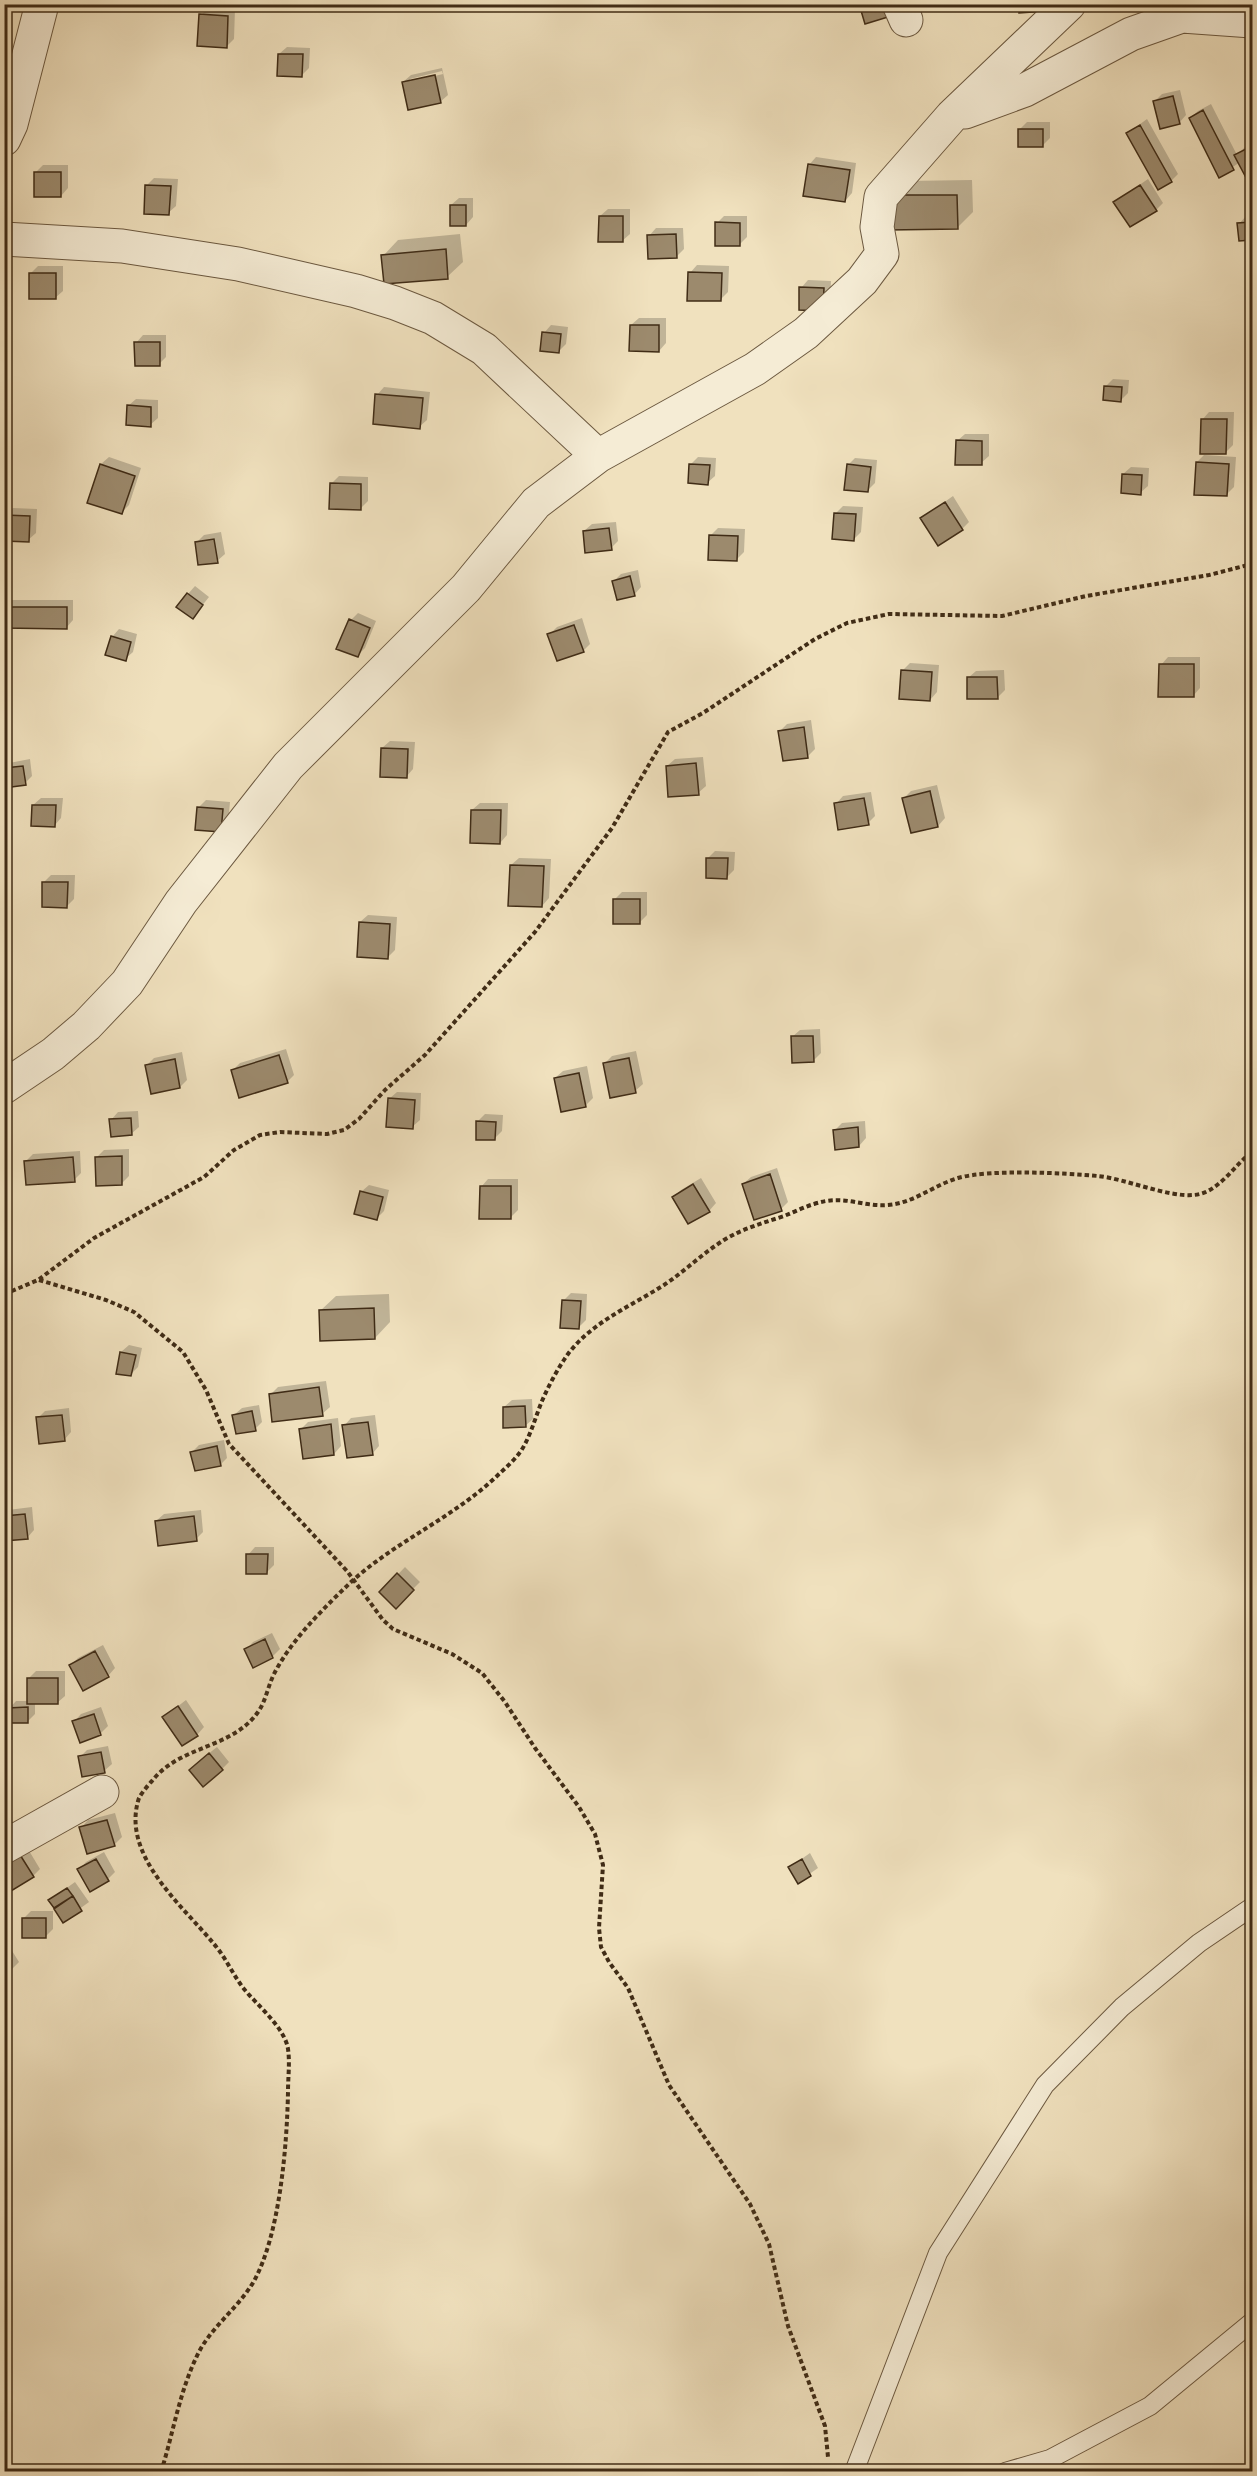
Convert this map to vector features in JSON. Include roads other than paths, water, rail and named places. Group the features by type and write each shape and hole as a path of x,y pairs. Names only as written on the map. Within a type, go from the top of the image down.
{"street":[{"path":"4,139 11,124 42,4"},
{"path":"4,1087 53,1054 86,1026 127,983 181,902 288,766 466,588 536,502 598,456 755,369 806,333 862,281 882,254 878,227 881,197 952,117 1069,4"},
{"path":"952,117 1024,90 1131,34 1182,16 1252,21"},
{"path":"4,239 122,246 238,264 356,291 395,303 433,318 484,349 598,456"},
{"path":"4,1847 102,1792"}],"lane":[{"path":"854,2472 938,2253 1045,2085 1122,2007 1199,1943 1252,1907"},
{"path":"1005,2472 1050,2459 1150,2406 1252,2322"}]}
